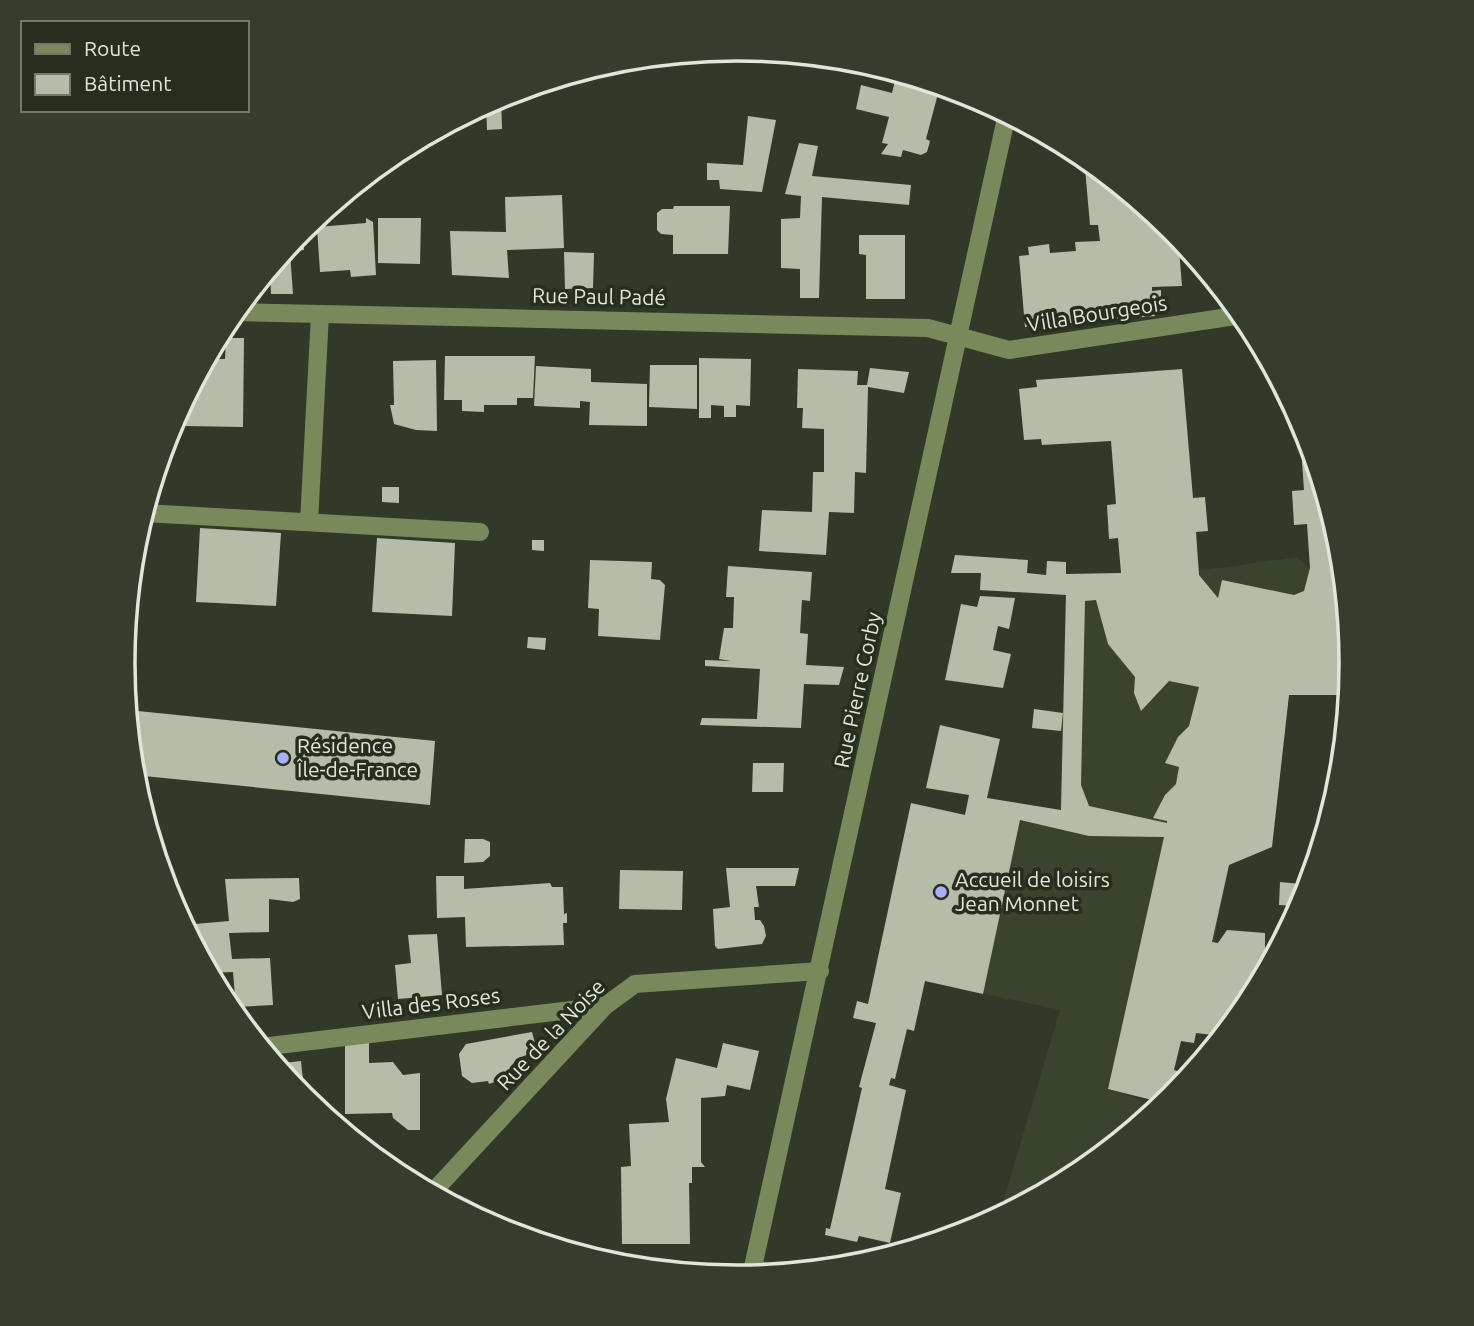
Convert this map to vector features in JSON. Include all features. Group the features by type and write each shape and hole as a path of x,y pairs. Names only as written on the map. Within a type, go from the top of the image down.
{"street":[{"name":"Rue Pierre Corby","path":"754,1264 1005,124"},
{"name":"Rue Paul Padé","path":"249,312 928,328 959,338"},
{"path":"309,522 320,314"},
{"name":"Villa Bourgeois","path":"959,338 1009,350 1228,317"},
{"path":"154,514 480,531"},
{"name":"Rue de la Noise","path":"439,1186 605,1006 635,984 820,971"},
{"name":"Villa des Roses","path":"273,1046 605,1006"}],"shaded area":[{"path":"1297,557 1310,568 1331,567 1339,663 1337,695 1289,695 1272,847 1229,865 1194,1043 1122,1027 1108,1089 1148,1102 1071,1163 1003,1203 1060,1010 875,970 911,803 965,815 969,795 1060,810 1066,574 1199,571"}],"building":[{"path":"895,82 937,96 926,139 930,141 927,152 921,155 903,150 901,157 881,154 888,144 882,143 889,117 856,109 861,85 892,93"},
{"path":"501,109 502,129 487,130 486,116"},
{"path":"748,116 776,120 762,192 720,189 719,180 707,180 707,163 743,165"},
{"path":"799,143 818,146 812,176 911,185 909,205 822,197 819,298 800,298 800,269 781,268 781,219 800,218 801,196 785,194"},
{"path":"1085,173 1134,211 1180,255 1182,286 1152,287 1152,291 1161,290 1161,304 1154,305 1155,316 1025,327 1019,256 1029,255 1028,247 1049,244 1050,253 1076,251 1075,242 1100,241 1098,225 1090,225"},
{"path":"562,195 564,248 507,250 509,278 452,275 450,231 506,232 505,197"},
{"path":"674,206 730,206 728,254 673,254 673,235 661,234 657,230 657,213 662,209 673,209"},
{"path":"366,218 373,222 376,275 351,277 350,270 320,272 317,231 323,227 366,223"},
{"path":"378,218 421,218 420,264 378,263"},
{"path":"859,235 905,235 905,299 866,299 866,255 859,254"},
{"path":"564,252 594,253 593,288 565,289"},
{"path":"291,260 293,294 271,294 271,284"},
{"path":"231,338 244,338 243,427 185,426 216,362 218,359 225,359 226,347"},
{"path":"445,356 535,356 533,398 517,398 517,405 484,405 484,412 462,411 462,400 444,400"},
{"path":"699,358 751,359 750,406 736,405 736,417 724,417 724,406 711,405 711,418 699,418"},
{"path":"436,360 437,431 416,430 394,424 390,405 394,405 393,361"},
{"path":"650,365 697,365 697,409 649,407"},
{"path":"536,366 591,369 591,382 647,384 647,426 589,425 590,402 580,401 580,408 534,406"},
{"path":"870,368 909,372 904,393 868,387 866,473 855,472 854,513 829,512 826,555 759,551 762,510 812,512 813,472 824,472 824,429 802,428 803,408 797,408 798,369 858,371 857,385 867,385"},
{"path":"1182,369 1193,498 1205,497 1208,531 1196,532 1199,575 1218,598 1222,580 1294,595 1304,591 1310,568 1307,524 1294,525 1292,491 1304,490 1302,456 1318,507 1334,584 1339,663 1337,695 1289,695 1272,847 1229,865 1212,942 1218,943 1227,930 1265,933 1265,951 1210,1035 1196,1033 1194,1043 1181,1041 1174,1070 1179,1071 1163,1089 1151,1100 1108,1089 1164,837 1089,836 1020,820 983,994 925,981 914,1031 907,1029 895,1079 891,1078 889,1085 906,1090 885,1189 901,1193 890,1243 859,1236 857,1242 825,1235 826,1228 830,1229 862,1088 859,1087 876,1023 853,1018 857,1001 868,1004 911,803 965,815 969,795 926,788 940,725 1000,739 987,798 1061,810 1066,595 980,590 981,573 951,573 955,555 1028,560 1027,573 1046,575 1047,561 1066,562 1066,574 1121,573 1118,538 1109,539 1107,505 1116,504 1111,441 1042,445 1041,439 1024,440 1019,389 1037,387 1036,380","holes":["1096,600 1108,644 1135,677 1134,693 1141,711 1169,681 1199,687 1189,726 1178,737 1165,763 1179,767 1176,784 1165,795 1153,818 1167,823 1089,806 1081,785 1085,601"]},
{"path":"382,487 399,487 399,503 382,502"},
{"path":"200,528 281,533 276,606 196,602"},
{"path":"377,538 455,543 452,616 372,612"},
{"path":"532,540 544,540 544,551 532,550"},
{"path":"590,560 652,562 651,579 660,580 665,585 660,640 598,636 599,609 588,608"},
{"path":"728,566 812,572 810,601 802,600 800,633 808,634 806,665 844,667 839,685 804,684 801,728 700,725 702,718 757,719 760,669 705,666 705,660 731,661 719,659 724,628 733,628 734,597 726,597"},
{"path":"980,596 1015,598 1009,629 998,626 993,650 1011,654 1003,688 945,680 961,604 977,607"},
{"path":"528,637 546,638 545,650 527,648"},
{"path":"1034,709 1063,713 1061,731 1032,728"},
{"name":"Résidence Île-de-France","path":"138,711 435,741 430,805 146,776"},
{"path":"753,763 784,763 783,792 752,792"},
{"path":"465,839 483,839 490,842 490,856 483,862 464,863"},
{"path":"726,868 799,868 795,886 756,886 759,907 754,907 755,920 760,920 766,936 762,944 718,949 715,946 713,909 730,907"},
{"path":"620,870 683,871 682,910 619,909"},
{"path":"436,876 464,876 464,889 550,883 552,887 563,887 564,914 567,913 567,923 563,923 564,945 466,947 465,917 437,918"},
{"path":"299,878 300,899 293,902 269,899 269,932 229,933 232,959 270,958 273,1005 244,1007 235,994 233,972 221,973 195,924 229,921 225,879"},
{"path":"1280,882 1297,884 1287,905 1279,905"},
{"path":"437,934 442,995 398,999 395,965 411,963 408,935"},
{"path":"532,1032 537,1051 516,1059 513,1064 515,1075 489,1084 488,1081 472,1083 462,1076 459,1054 466,1044"},
{"path":"369,1042 369,1063 393,1062 403,1075 420,1073 420,1130 408,1130 393,1118 392,1113 345,1114 345,1045"},
{"path":"723,1043 759,1051 750,1090 727,1085 725,1096 701,1098 701,1162 705,1167 692,1167 692,1183 689,1183 690,1244 622,1244 621,1167 631,1166 629,1124 669,1122 666,1099 676,1058 717,1068"},
{"path":"301,1061 303,1080 287,1063"}],"place":[{"name":"Résidence Île-de-France","path":"283,758"},
{"name":"Accueil de loisirs Jean Monnet","path":"941,892"}]}
